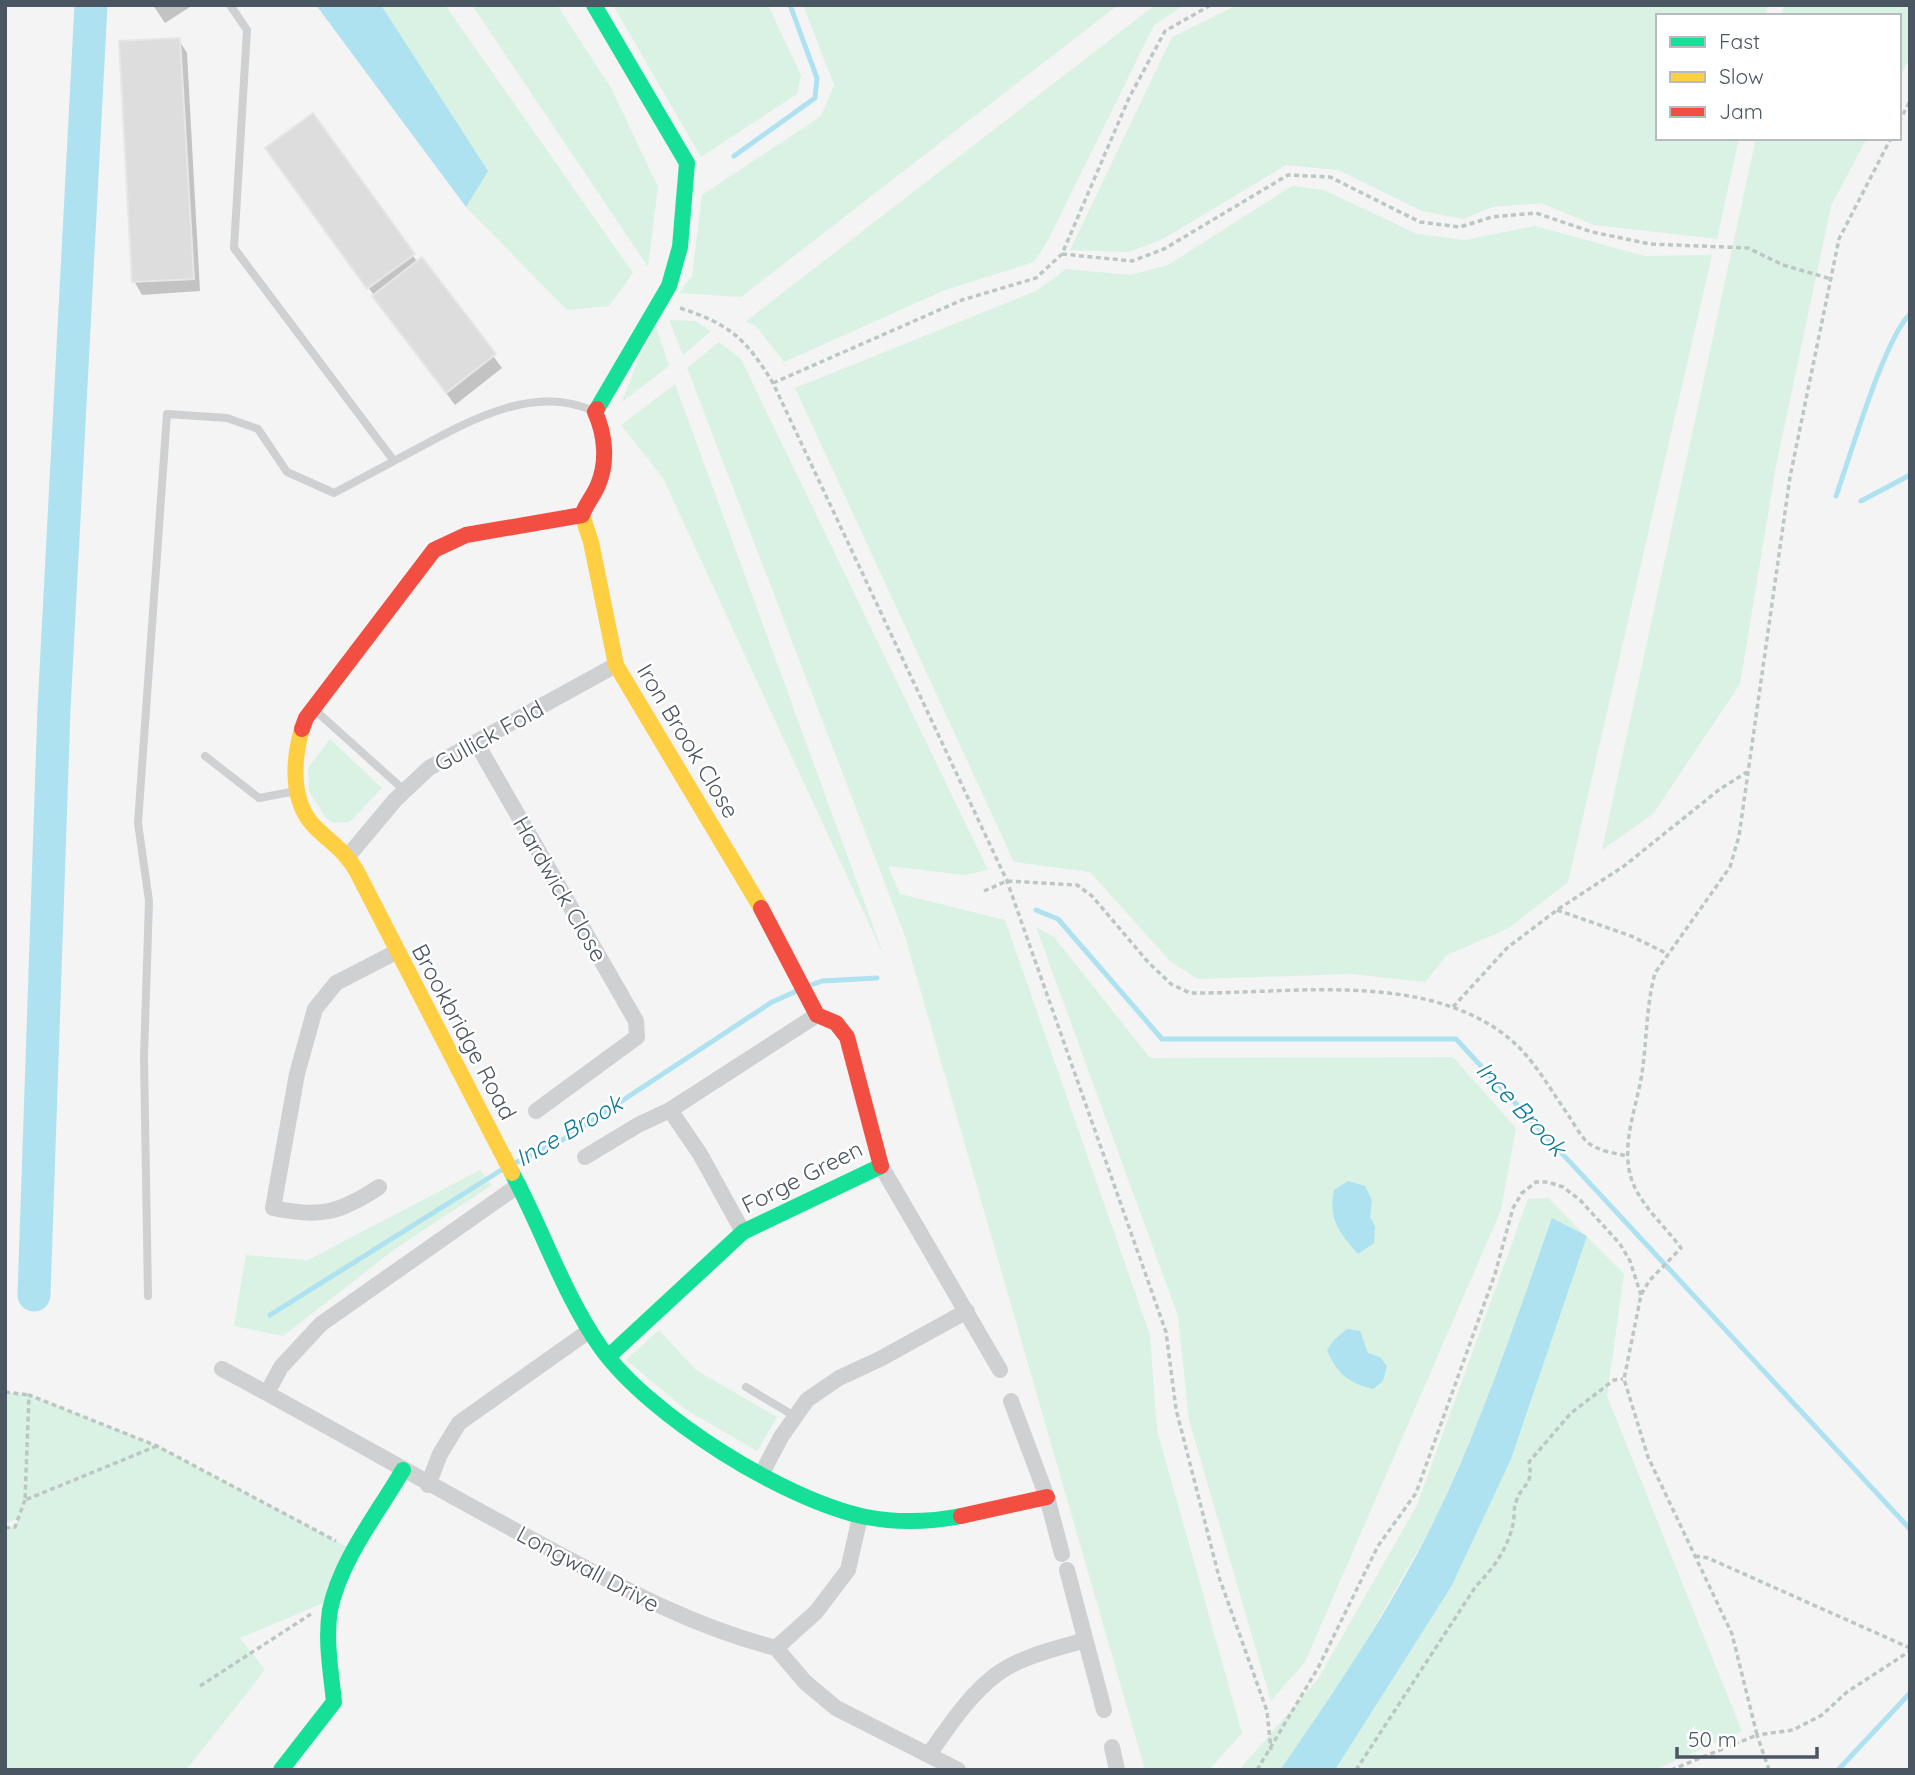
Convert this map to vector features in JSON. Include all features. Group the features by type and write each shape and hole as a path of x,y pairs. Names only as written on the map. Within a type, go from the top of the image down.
{"street":[{"path":"582,515 601,477 601,424 596,412 669,286 680,247 687,163 645,87 594,5"},
{"name":"Iron Brook Close","path":"582,515 591,542 615,665 779,937 815,1011"},
{"name":"Brookbridge Road","path":"582,515 466,534 434,551 313,709 296,743 293,766 296,791 305,816 324,838 349,855 396,952 516,1180 589,1332 640,1391 677,1419 762,1473 815,1500 860,1517 897,1521 936,1520 1047,1497"},
{"name":"Gullick Fold","path":"349,855 429,768 477,744 615,665"},
{"name":"Hardwick Close","path":"477,744 635,1021 637,1037 536,1111"},
{"path":"380,1187 350,1207 324,1214 272,1208 298,1074 315,1009 336,983 396,952"},
{"path":"585,1157 670,1110 815,1011"},
{"name":"Forge Green","path":"608,1357 743,1232 881,1166 847,1037 836,1023 815,1011"},
{"name":"Forge Green","path":"670,1110 700,1154 743,1232"},
{"path":"881,1166 1000,1370"},
{"path":"267,1393 281,1367 321,1324 516,1180"},
{"path":"762,1473 807,1400 839,1378 880,1359 967,1311"},
{"path":"428,1485 440,1454 459,1423 589,1332"},
{"name":"Longwall Drive","path":"222,1369 428,1485 676,1615 731,1637 776,1648"},
{"path":"1011,1401 1047,1497 1104,1710"},
{"path":"281,1770 334,1702 329,1626 333,1600 360,1545 403,1470"},
{"path":"860,1517 848,1570 816,1612 776,1648 805,1682 836,1708 957,1770"},
{"path":"929,1754 957,1714 998,1674 1032,1657 1085,1640"},
{"path":"1112,1746 1117,1770"}],"lane":[{"path":"230,5 247,30 234,247 394,461"},
{"path":"148,1296 144,1057 149,901 138,823 167,414 227,418 258,429 287,472 334,493 486,414 544,402 583,406 596,412"},
{"path":"313,709 405,791"},
{"path":"205,756 244,789 259,797 296,791"},
{"path":"746,1387 796,1417"}],"path":[{"path":"773,383 962,300 1036,278 1062,254 1129,98 1166,31 1211,5"},
{"path":"1901,118 1910,101"},
{"path":"1769,1770 1757,1735 1732,1634 1648,1457 1624,1379 1641,1295 1649,1281 1681,1248 1640,1196 1630,1176 1627,1156 1642,1074 1650,992 1655,973 1730,867 1739,836 1790,477 1839,239 1890,140"},
{"path":"1062,254 1132,261 1164,248 1288,174 1330,177 1420,222 1461,227 1492,217 1536,213 1592,232 1650,244 1748,248 1783,265 1831,279"},
{"path":"658,301 710,318 751,348 773,383 1007,881 1166,1332 1176,1409 1219,1577 1267,1711 1271,1750"},
{"path":"1453,1007 1507,948 1557,910 1624,866 1720,789 1747,772"},
{"path":"985,891 1007,881 1077,885 1092,895 1147,962 1171,984 1190,993 1345,991 1421,996 1453,1007 1498,1030 1529,1055 1587,1142 1606,1152 1627,1156"},
{"path":"1557,910 1631,936 1668,954"},
{"path":"1257,1770 1318,1668 1378,1546 1416,1493 1495,1274 1513,1209 1522,1193 1536,1182 1548,1182 1563,1187 1580,1200 1620,1244 1630,1261 1641,1295"},
{"path":"1356,1770 1476,1586 1495,1567 1513,1526 1516,1501 1528,1484 1531,1474 1529,1462 1571,1413 1614,1380 1624,1379"},
{"path":"5,1392 29,1395 157,1446 360,1545"},
{"path":"5,1528 15,1527 24,1500 29,1395"},
{"path":"24,1500 157,1446"},
{"path":"1695,1556 1708,1558 1910,1649"},
{"path":"200,1686 333,1600"},
{"path":"1671,1770 1757,1735 1793,1730 1822,1715 1847,1692 1910,1649"}],"green space":[{"path":"381,5 445,5 633,273 609,306 567,310 466,207 487,171"},
{"path":"472,5 557,5 611,88 658,187 648,267"},
{"path":"613,5 768,5 801,75 797,94 701,157"},
{"path":"803,5 1118,5 741,297 679,293 692,276 702,195 821,116 834,85"},
{"path":"1155,5 1184,5 1154,25 1048,240 1034,262 945,290 784,362 756,326 745,322"},
{"path":"1237,5 1768,5 1766,14 1656,14 1656,140 1739,140 1717,239 1594,225 1541,203 1492,207 1463,219 1422,211 1338,170 1286,165 1163,239 1129,252 1070,250 1172,37"},
{"path":"1784,5 1910,5 1910,58 1901,74 1901,14 1782,14"},
{"path":"1756,140 1866,140 1831,206 1776,466 1740,684 1653,814 1602,850"},
{"path":"1292,186 1324,190 1417,234 1465,240 1535,226 1645,256 1712,255 1568,882 1509,928 1447,955 1425,982 1351,974 1198,979 1171,962 1090,872 1014,862 795,388 1036,291 1066,269 1130,275 1168,265"},
{"path":"669,320 695,321 711,331 683,355"},
{"path":"656,327 669,366 622,402 640,355"},
{"path":"719,342 741,359 988,870 965,875 888,866 900,894 1005,920 1150,1335 1157,1430 1242,1733 1209,1770 1145,1770 904,933 687,368"},
{"path":"675,384 884,956 663,478 621,425"},
{"path":"330,739 382,788 350,822 333,823 325,817 309,791 308,768"},
{"path":"1036,927 1054,937 1150,1058 1453,1057 1516,1128 1501,1210 1305,1662 1271,1701 1189,1420 1178,1316"},
{"path":"480,1170 492,1185 395,1249 283,1336 234,1326 246,1255 308,1260"},
{"path":"1548,1198 1624,1274 1607,1396 1742,1731 1654,1770 1335,1770 1451,1587 1485,1406 1434,1522 1348,1673 1280,1770 1239,1770 1318,1679 1417,1505 1528,1199"},
{"path":"659,1330 696,1370 777,1417 757,1451 685,1409 626,1360"},
{"path":"5,1392 29,1395 157,1446 357,1552 333,1599 240,1638 265,1670 186,1770 5,1770 5,1528 15,1526 18,1518 5,1524"}],"water":[{"path":"316,5 381,5 488,171 466,207"},
{"path":"1348,1181 1365,1186 1372,1200 1370,1217 1375,1226 1374,1243 1358,1254 1340,1232 1334,1217 1334,1190"},
{"path":"1552,1218 1587,1236 1511,1459 1451,1587 1335,1770 1280,1770 1362,1648 1434,1521 1483,1409"},
{"path":"1347,1329 1360,1331 1368,1353 1380,1357 1387,1366 1383,1381 1373,1389 1357,1384 1345,1376 1327,1350"}],"building":[{"path":"180,38 194,279 132,282 119,41"},
{"path":"313,113 415,254 367,289 265,148"},
{"path":"422,257 496,354 446,393 372,296"}],"waterway":[{"path":"34,1295 54,709 91,5"},
{"path":"734,156 815,98 817,78 790,5"},
{"path":"1836,496 1879,372 1900,327 1910,314"},
{"path":"1861,501 1910,475"},
{"name":"Ince Brook","path":"1036,910 1058,919 1162,1039 1456,1039 1910,1529"},
{"name":"Ince Brook","path":"808,986 822,981 877,978"},
{"name":"Ince Brook","path":"515,1163 564,1139 772,1002 799,990"},
{"name":"Ince Brook","path":"270,1315 503,1169"},
{"name":"Ince Brook","path":"1838,1770 1910,1693"}],"traffic: fast":[{"path":"594,5 687,163 680,247 669,286 597,409"},
{"path":"608,1357 743,1232 881,1166"},
{"path":"512,1173 575,1306 601,1348 623,1374 685,1427 759,1474 833,1508 866,1517 902,1521 961,1516"},
{"path":"281,1770 334,1702 328,1633 335,1591 361,1537 403,1470"}],"traffic: slow":[{"path":"582,515 591,542 616,665 761,908"},
{"path":"302,729 296,767 301,806 315,827 352,863 512,1173"}],"traffic: jam":[{"path":"302,729 306,718 434,550 466,535 582,515 598,485 603,467 604,448 595,412 597,409"},
{"path":"761,908 817,1015 836,1023 847,1037 881,1166"},
{"path":"961,1516 1047,1497"}]}
